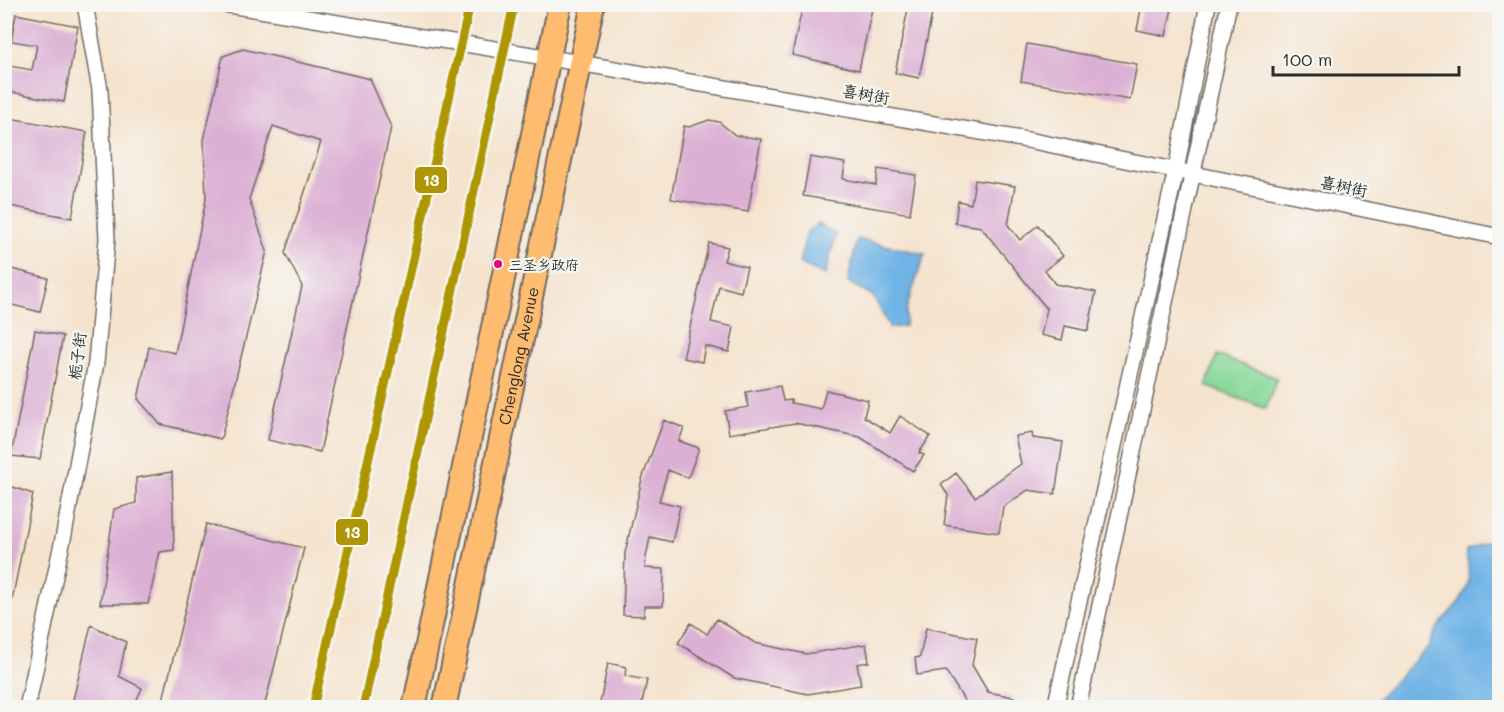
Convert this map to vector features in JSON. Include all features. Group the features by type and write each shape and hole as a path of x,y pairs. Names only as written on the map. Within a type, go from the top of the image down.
{"highway":[{"name":"Chenglong Avenue","path":"414,708 560,4"},
{"name":"Chenglong Avenue","path":"444,708 593,4"}],"street":[{"name":"栀子街","path":"27,708 64,534 96,363 106,250 100,90 85,4"},
{"name":"喜树街","path":"223,4 281,10 1033,141 1500,237"},
{"path":"1055,708 1176,170 1208,4"},
{"path":"1078,708 1195,173 1229,4"}],"green space":[{"path":"1217,355 1277,378 1266,409 1206,386"}],"water":[{"path":"818,224 836,234 825,275 799,263 807,232"},
{"path":"857,239 925,254 907,306 905,326 890,328 873,296 848,282"},
{"path":"1499,537 1499,707 1370,707 1430,645 1437,628 1465,592 1469,580 1466,550"}],"building":[{"path":"803,4 873,4 859,70 792,55"},
{"path":"909,4 934,4 919,78 895,73"},
{"path":"1142,4 1173,4 1166,36 1137,30"},
{"path":"16,14 78,26 64,102 5,91 10,66 32,70 37,45 11,41"},
{"path":"1027,44 1137,64 1130,100 1021,81"},
{"path":"243,49 370,79 391,127 320,452 268,440 302,286 285,253 321,142 273,126 249,199 267,251 221,439 160,424 138,399 149,347 175,353 206,199 204,140 223,56"},
{"path":"4,117 87,132 72,218 4,205"},
{"path":"709,120 719,122 735,135 761,139 748,212 671,199 684,126 689,127"},
{"path":"810,157 845,163 843,179 876,185 878,169 916,175 910,214 803,196"},
{"path":"975,180 1015,186 1008,225 1020,240 1038,225 1063,256 1045,270 1055,284 1096,292 1088,331 1065,326 1062,340 1041,335 1047,309 981,227 955,223 958,201 971,204"},
{"path":"709,243 728,247 724,261 747,267 741,292 719,286 711,322 734,327 729,352 705,346 702,362 683,358"},
{"path":"4,267 48,278 40,312 4,303"},
{"path":"35,330 63,336 40,459 11,456"},
{"path":"780,386 783,401 791,400 791,403 821,409 826,390 868,400 864,417 890,433 900,416 930,436 919,453 924,455 913,471 860,437 795,423 729,434 725,411 748,407 746,392"},
{"path":"664,420 684,428 679,441 699,448 688,478 668,470 659,501 680,506 672,542 650,537 645,568 664,569 663,606 644,606 644,616 623,615 625,553 642,479"},
{"path":"1032,433 1033,438 1063,442 1055,494 1028,490 1003,507 999,533 944,525 948,495 941,485 956,473 975,497 1021,464 1015,436"},
{"path":"172,472 174,550 160,552 148,604 100,604 114,509 136,503 136,478"},
{"path":"4,484 33,494 9,616 4,616"},
{"path":"206,524 304,548 264,708 161,708"},
{"path":"717,619 755,643 806,654 866,644 869,662 857,664 861,685 808,694 734,678 678,643 691,623 707,634"},
{"path":"91,625 126,642 119,676 142,688 133,708 71,708"},
{"path":"926,628 977,638 972,665 988,692 1014,697 1011,708 969,708 946,671 917,675 915,658 920,657"},
{"path":"608,663 626,667 625,676 647,680 641,708 599,708"}],"transit line":[{"name":"13","path":"313,708 470,4"},
{"name":"13","path":"363,708 514,4"}],"place":[{"name":"三圣乡政府","path":"498,264"}]}
